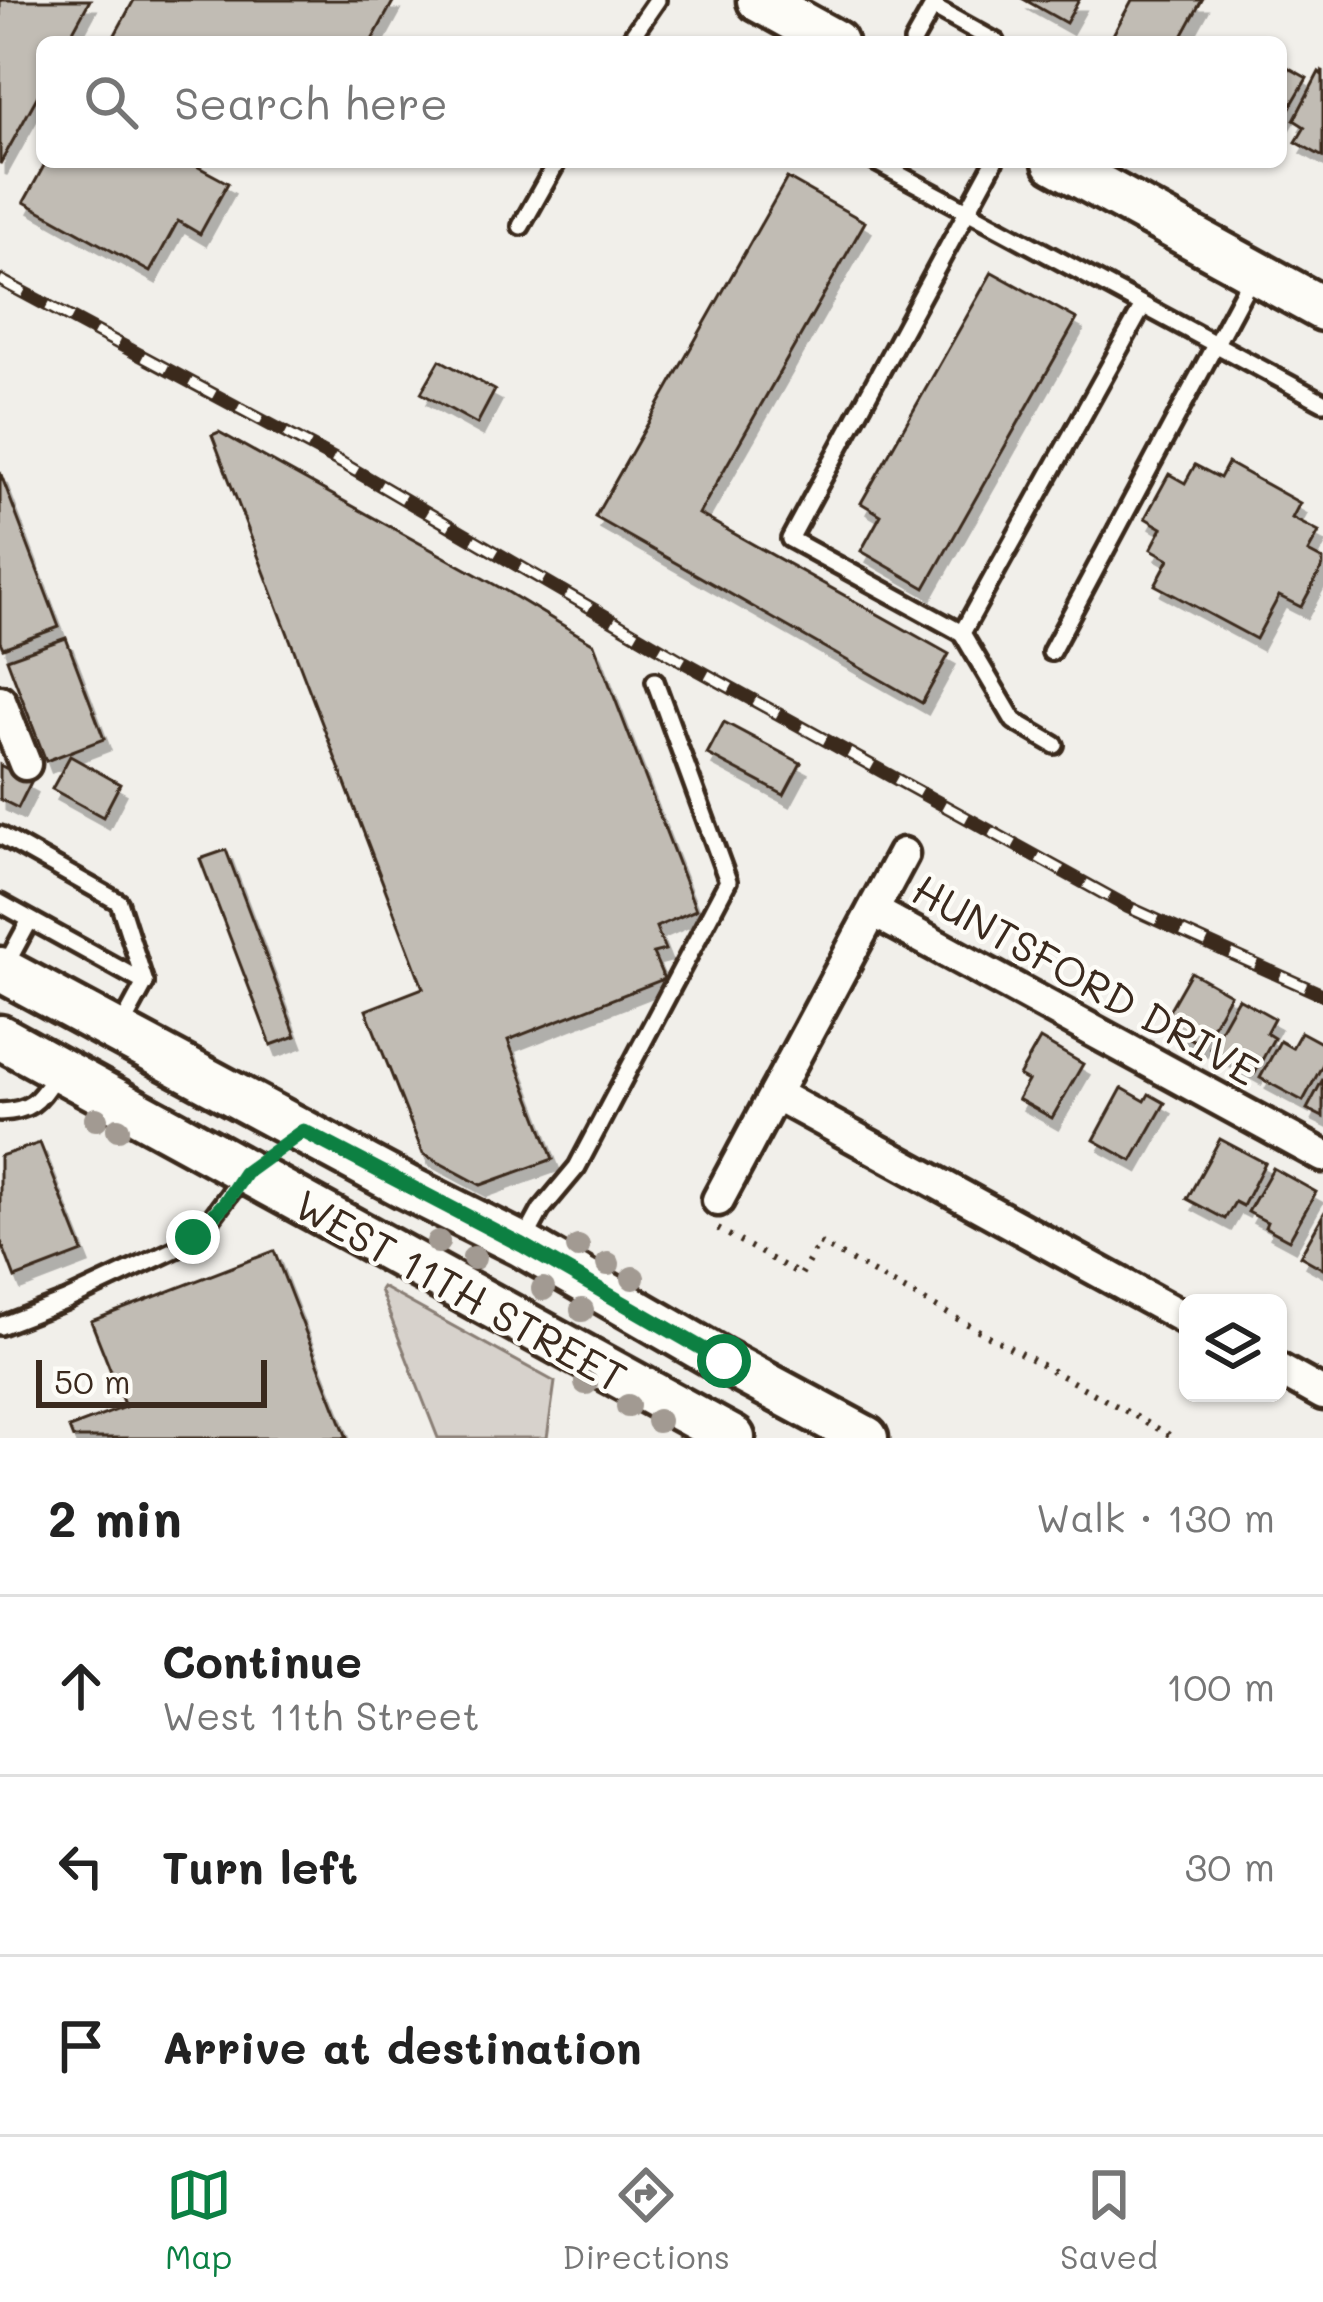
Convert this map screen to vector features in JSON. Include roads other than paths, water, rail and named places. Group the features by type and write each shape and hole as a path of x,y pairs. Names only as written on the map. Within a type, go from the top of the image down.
{"main road":[{"path":"763,1 824,36"},
{"path":"1065,168 1323,309"},
{"name":"WEST 11TH STREET","path":"1,970 522,1245 866,1438"},
{"name":"WEST 11TH STREET","path":"0,1036 733,1438"},
{"path":"245,1173 303,1131"},
{"path":"693,1416 724,1361"}],"street":[{"path":"0,701 25,764"},
{"path":"718,1200 904,854"},
{"name":"HUNTSFORD DRIVE","path":"873,911 1323,1156"},
{"path":"775,1094 1179,1315"},
{"path":"1287,1375 1323,1394"}],"lane":[{"path":"632,36 657,0"},
{"path":"917,36 934,4 986,36"},
{"path":"521,226 554,168"},
{"path":"886,168 1323,402"},
{"path":"991,168 790,539 962,633 1014,722 1055,745"},
{"path":"1051,652 1255,272"},
{"path":"962,633 1143,306"},
{"path":"522,1245 541,1210 577,1167 728,880 655,681"},
{"path":"0,835 119,902 145,983 118,1034"},
{"path":"0,903 145,983"},
{"path":"1,970 30,920"},
{"path":"0,1112 29,1108 58,1070"},
{"path":"0,1326 176,1249 210,1220 245,1173"}],"railway":[{"path":"0,280 342,463 684,662 1128,907 1323,995"}]}
